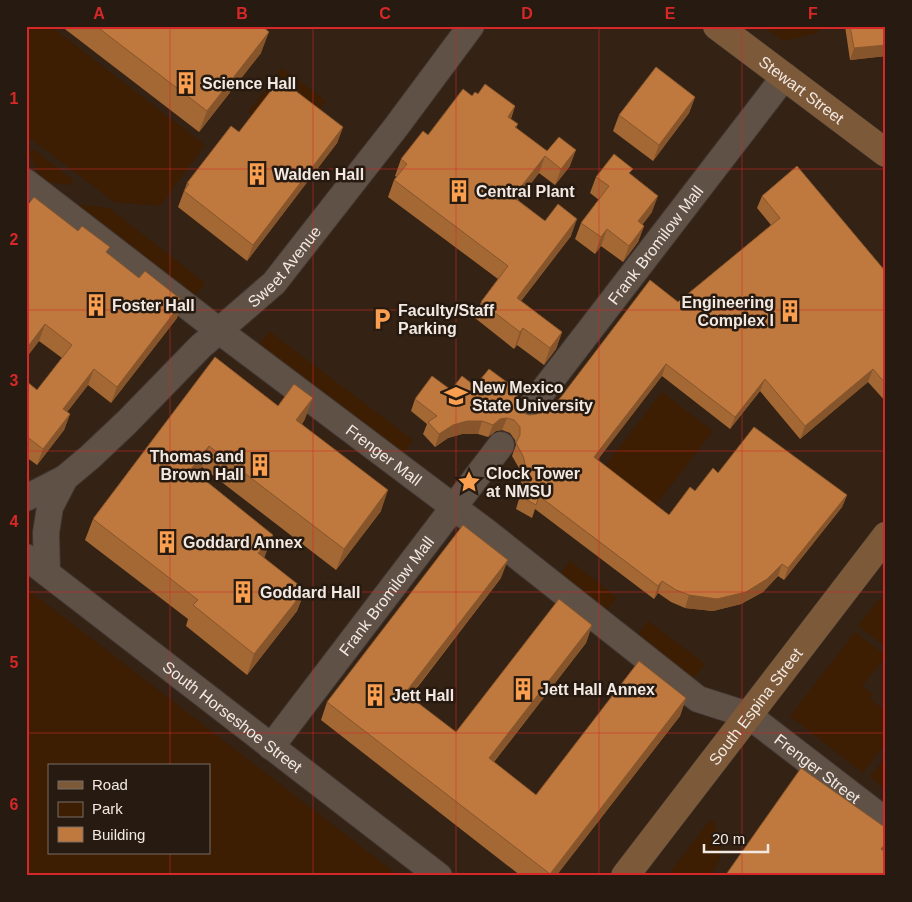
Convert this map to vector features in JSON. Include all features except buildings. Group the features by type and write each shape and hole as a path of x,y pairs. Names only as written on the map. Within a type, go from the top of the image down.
{"street":[{"name":"Sweet Avenue","path":"26,498 65,478 127,422 218,330 254,302 274,283 396,127 471,26"},
{"name":"Stewart Street","path":"717,26 886,153"},
{"name":"Frank Bromilow Mall","path":"526,413 785,76"},
{"name":"Frenger Mall","path":"26,182 218,330 488,533 698,699 748,714"},
{"name":"Frank Bromilow Mall","path":"271,746 501,445"},
{"name":"Sweet Avenue","path":"47,573 46,533 50,507 65,478"},
{"name":"South Espina Street","path":"625,876 886,536"},
{"name":"South Horseshoe Street","path":"26,557 439,876"},
{"name":"Frenger Street","path":"748,714 886,821"}],"shaded area":[{"name":"New Mexico State University","path":"26,26 886,26 886,876 26,876"}],"green space":[{"path":"26,26 50,26 205,145 160,206 114,202 26,135"},
{"path":"763,26 818,26 818,33 783,41"},
{"path":"282,68 326,101 311,122 256,117 248,112"},
{"path":"33,149 73,180 70,185 40,181 30,153"},
{"path":"73,204 109,208 205,283 195,296"},
{"path":"269,331 413,440 404,453 257,347"},
{"path":"662,392 713,431 655,506 604,467"},
{"path":"570,561 617,597 606,612 559,576"},
{"path":"26,588 399,876 26,876"},
{"path":"880,598 886,603 886,647 858,626"},
{"path":"648,621 705,664 693,679 637,636"},
{"path":"855,632 886,656 862,686 873,694 870,699 882,708 886,705 886,743 863,773 790,716"},
{"path":"886,756 886,789 870,777"},
{"path":"711,819 714,822 721,850 721,856 715,869 709,876 667,876"}],"place":[{"name":"Science Hall","path":"186,83"},
{"name":"Walden Hall","path":"257,174"},
{"name":"Central Plant","path":"459,191"},
{"name":"Foster Hall","path":"96,305"},
{"name":"Engineering Complex I","path":"790,311"},
{"name":"Faculty/Staff Parking","path":"382,319"},
{"name":"New Mexico State University","path":"456,396"},
{"name":"Thomas and Brown Hall","path":"260,465"},
{"name":"Clock Tower at NMSU","path":"469,482"},
{"name":"Goddard Annex","path":"167,542"},
{"name":"Goddard Hall","path":"243,592"},
{"name":"Jett Hall Annex","path":"523,689"},
{"name":"Jett Hall","path":"375,695"}]}
